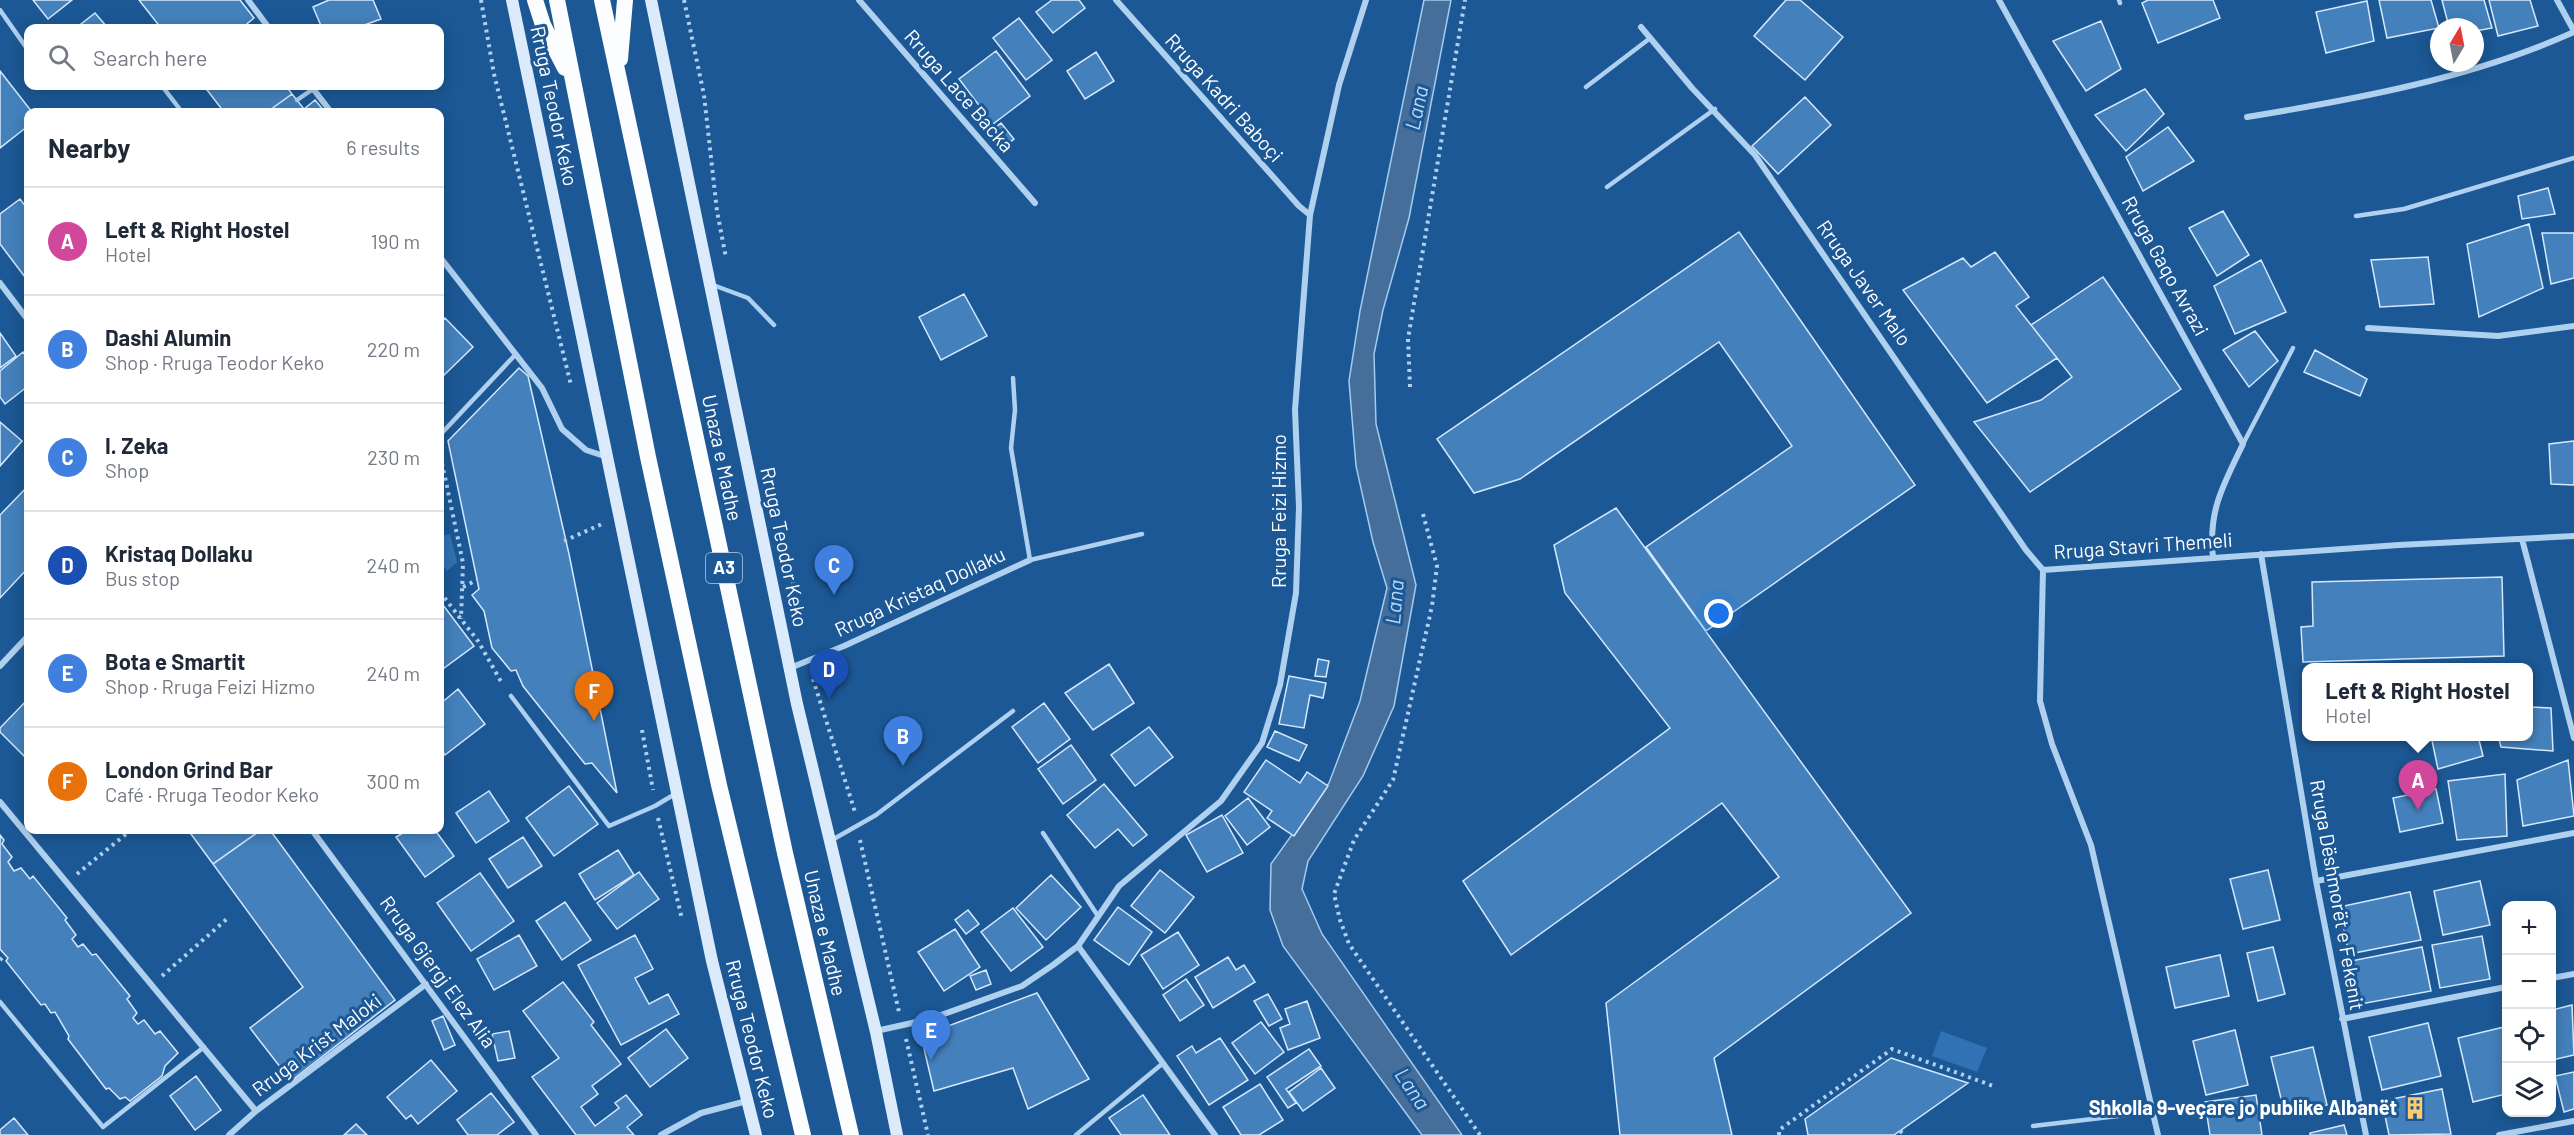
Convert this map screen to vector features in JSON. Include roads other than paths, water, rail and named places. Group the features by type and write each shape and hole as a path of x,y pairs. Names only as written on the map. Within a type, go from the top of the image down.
{"highway":[{"path":"535,0 543,25 574,87"},
{"path":"556,0 648,457 716,773 802,1135"},
{"name":"Unaza e Madhe","path":"602,0 783,842 851,1135"},
{"path":"619,78 625,0"}],"main road":[{"name":"Rruga Teodor Keko","path":"512,0 712,961 756,1135"},
{"name":"Rruga Teodor Keko","path":"651,0 789,668 876,1032 897,1135"}],"street":[{"path":"248,0 266,24"},
{"name":"Rruga Lace Backa","path":"859,0 1035,203"},
{"name":"Rruga Kadri Baboçi","path":"1116,0 1214,113 1299,206 1310,215"},
{"name":"Rruga Feizi Hizmo","path":"876,1032 903,1026 1022,986 1078,946 1119,886 1221,801 1262,743 1280,685 1296,593 1299,507 1295,410 1310,215 1340,85 1365,0"},
{"name":"Rruga Gaqo Avrazi","path":"1999,0 2243,444"},
{"path":"2247,117 2319,105 2458,73 2550,43 2574,32 2557,0"},
{"name":"Rruga Javer Malo","path":"1641,27 1649,39 1755,155 2026,550 2043,570"},
{"path":"314,90 328,108"},
{"path":"444,262 542,388 562,429 586,450 607,457"},
{"path":"0,283 24,315"},
{"path":"2368,328 2498,336 2574,326"},
{"path":"2213,558 2210,531 2212,513 2243,444"},
{"name":"Rruga Stavri Themeli","path":"2158,1135 2091,844 2052,744 2040,701 2043,570 2261,554 2574,536"},
{"path":"2522,539 2574,738"},
{"name":"Rruga Dëshmorët e Fekenit","path":"2261,554 2316,881 2366,1135"},
{"name":"Rruga Kristaq Dollaku","path":"789,668 808,662 1030,560"},
{"path":"0,666 24,640"},
{"path":"0,802 24,831"},
{"path":"2316,881 2574,833"},
{"path":"27,834 256,1111"},
{"name":"Rruga Gjergj Elez Alia","path":"315,834 536,1135"},
{"path":"1078,946 1215,1135"},
{"path":"2556,977 2574,974"},
{"name":"Rruga Krist Maloki","path":"229,1135 256,1111 426,984"},
{"path":"2342,1019 2502,988"},
{"path":"661,1135 701,1113 747,1101"},
{"path":"2499,1135 2574,1121"}],"lane":[{"path":"0,10 24,44"},
{"path":"1586,87 1649,39"},
{"path":"165,90 179,108"},
{"path":"297,100 309,90"},
{"path":"1607,187 1715,109"},
{"path":"2356,216 2404,209 2574,158"},
{"path":"710,283 748,298 774,325"},
{"path":"2243,444 2293,348"},
{"path":"444,431 516,354"},
{"name":"Rruga Kristaq Dollaku","path":"1013,378 1015,410 1011,447 1030,560 1142,534"},
{"path":"511,696 609,826 655,806 677,792"},
{"path":"830,841 857,827 1013,711"},
{"path":"1042,833 1098,916"},
{"path":"0,1002 103,1127 204,1047"},
{"path":"1076,1135 1162,1064"},
{"path":"2033,1126 2152,1112"}],"water":[{"name":"Lana","path":"1424,0 1451,0 1409,218 1383,310 1374,354 1376,424 1416,585 1394,706 1363,776 1308,861 1302,889 1322,934 1462,1135 1422,1135 1283,946 1270,910 1271,864 1329,783 1360,701 1387,588 1373,542 1356,466 1349,381 1360,311"}],"place":[{"name":"I. Zeka","path":"834,595"},
{"name":"Kristaq Dollaku","path":"829,699"},
{"name":"London Grind Bar","path":"594,721"},
{"name":"Dashi Alumin","path":"903,766"},
{"name":"Left & Right Hostel","path":"2418,810"},
{"name":"Bota e Smartit","path":"931,1060"},
{"name":"Shkolla 9-veçare jo publike Albanët","path":"2415,1108"}]}
